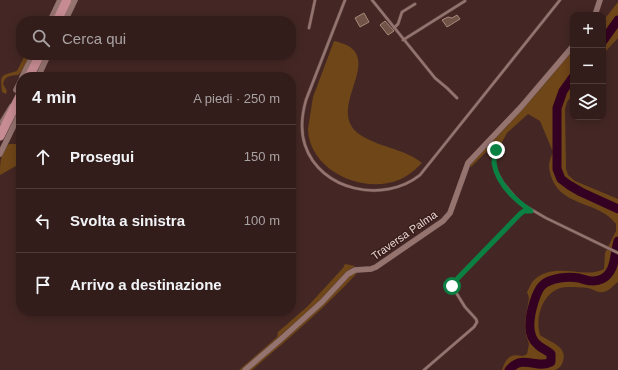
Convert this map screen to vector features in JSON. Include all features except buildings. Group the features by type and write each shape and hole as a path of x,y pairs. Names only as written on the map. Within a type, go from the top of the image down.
{"main road":[{"path":"59,16 67,0"},
{"path":"32,72 38,60"},
{"path":"0,136 16,100"}],"street":[{"path":"52,16 60,0"},
{"path":"67,16 75,0"},
{"path":"596,12 600,0"},
{"name":"Traversa Palma","path":"245,370 322,302 348,274 355,270 376,268 443,221 450,213 468,163 521,107 571,48"},
{"path":"24,72 30,60"},
{"path":"40,72 46,60"},
{"path":"0,154 16,121"}],"lane":[{"path":"309,28 315,0"},
{"path":"345,0 306,100 303,112 302,128 309,155 328,177 356,188 378,190 398,187 414,180 420,175 560,0"},
{"path":"372,0 435,78 457,98"},
{"path":"403,40 465,2"},
{"path":"394,28 398,24 402,12 415,4"},
{"path":"0,123 16,97"},
{"path":"496,150 494,161 496,171 503,183 520,203 531,211 618,253"},
{"path":"424,370 474,327 477,322 465,307 452,286 520,214 524,211 531,211"}],"shaded area":[{"path":"618,2 618,38 606,51 606,48 606,17"},
{"path":"334,41 349,47 357,55 358,66 349,103 348,116 352,127 363,137 402,152 422,163 403,178 393,182 375,184 361,183 348,179 325,165 316,154 310,143 308,129 313,97"},
{"path":"570,53 570,98 565,109 566,169 568,175 575,181 618,199 618,282 610,289 603,292 588,288 569,287 554,291 548,296 540,311 539,327 540,335 557,345 563,352 564,356 562,364 555,370 502,370 505,363 511,356 523,356 527,354 529,344 526,335 525,322 529,298 527,292 533,281 550,272 560,271 587,273 604,269 605,253 616,231 616,224 600,211 564,195 557,188 552,179 549,168 549,163 553,152 540,121 528,114 507,133 501,144 496,142 471,167 470,165"},
{"path":"22,60 28,60 21,72 16,72 16,75 9,76 5,79 3,84 7,91 6,94 2,92 2,77 17,71"},
{"path":"9,144 16,144 16,166 0,175 0,162 2,154"},
{"path":"345,264 355,266 347,271 319,302 282,334 279,339 241,370 239,370 277,337 278,332 308,306"},
{"path":"353,273 357,273 306,323 252,370 247,370"}],"waterway":[{"path":"606,37 618,20"},
{"path":"570,81 563,91 557,108 557,169 561,179 569,185 618,209"},
{"path":"509,370 514,365 524,362 540,364 551,362 551,354 534,341 530,331 530,319 533,307 536,296 542,285 554,279 570,277 593,281 602,279 610,272 614,262 618,241"}],"route":[{"path":"452,286 520,214 527,210 531,211 511,194 496,171 494,161 496,150"}]}
